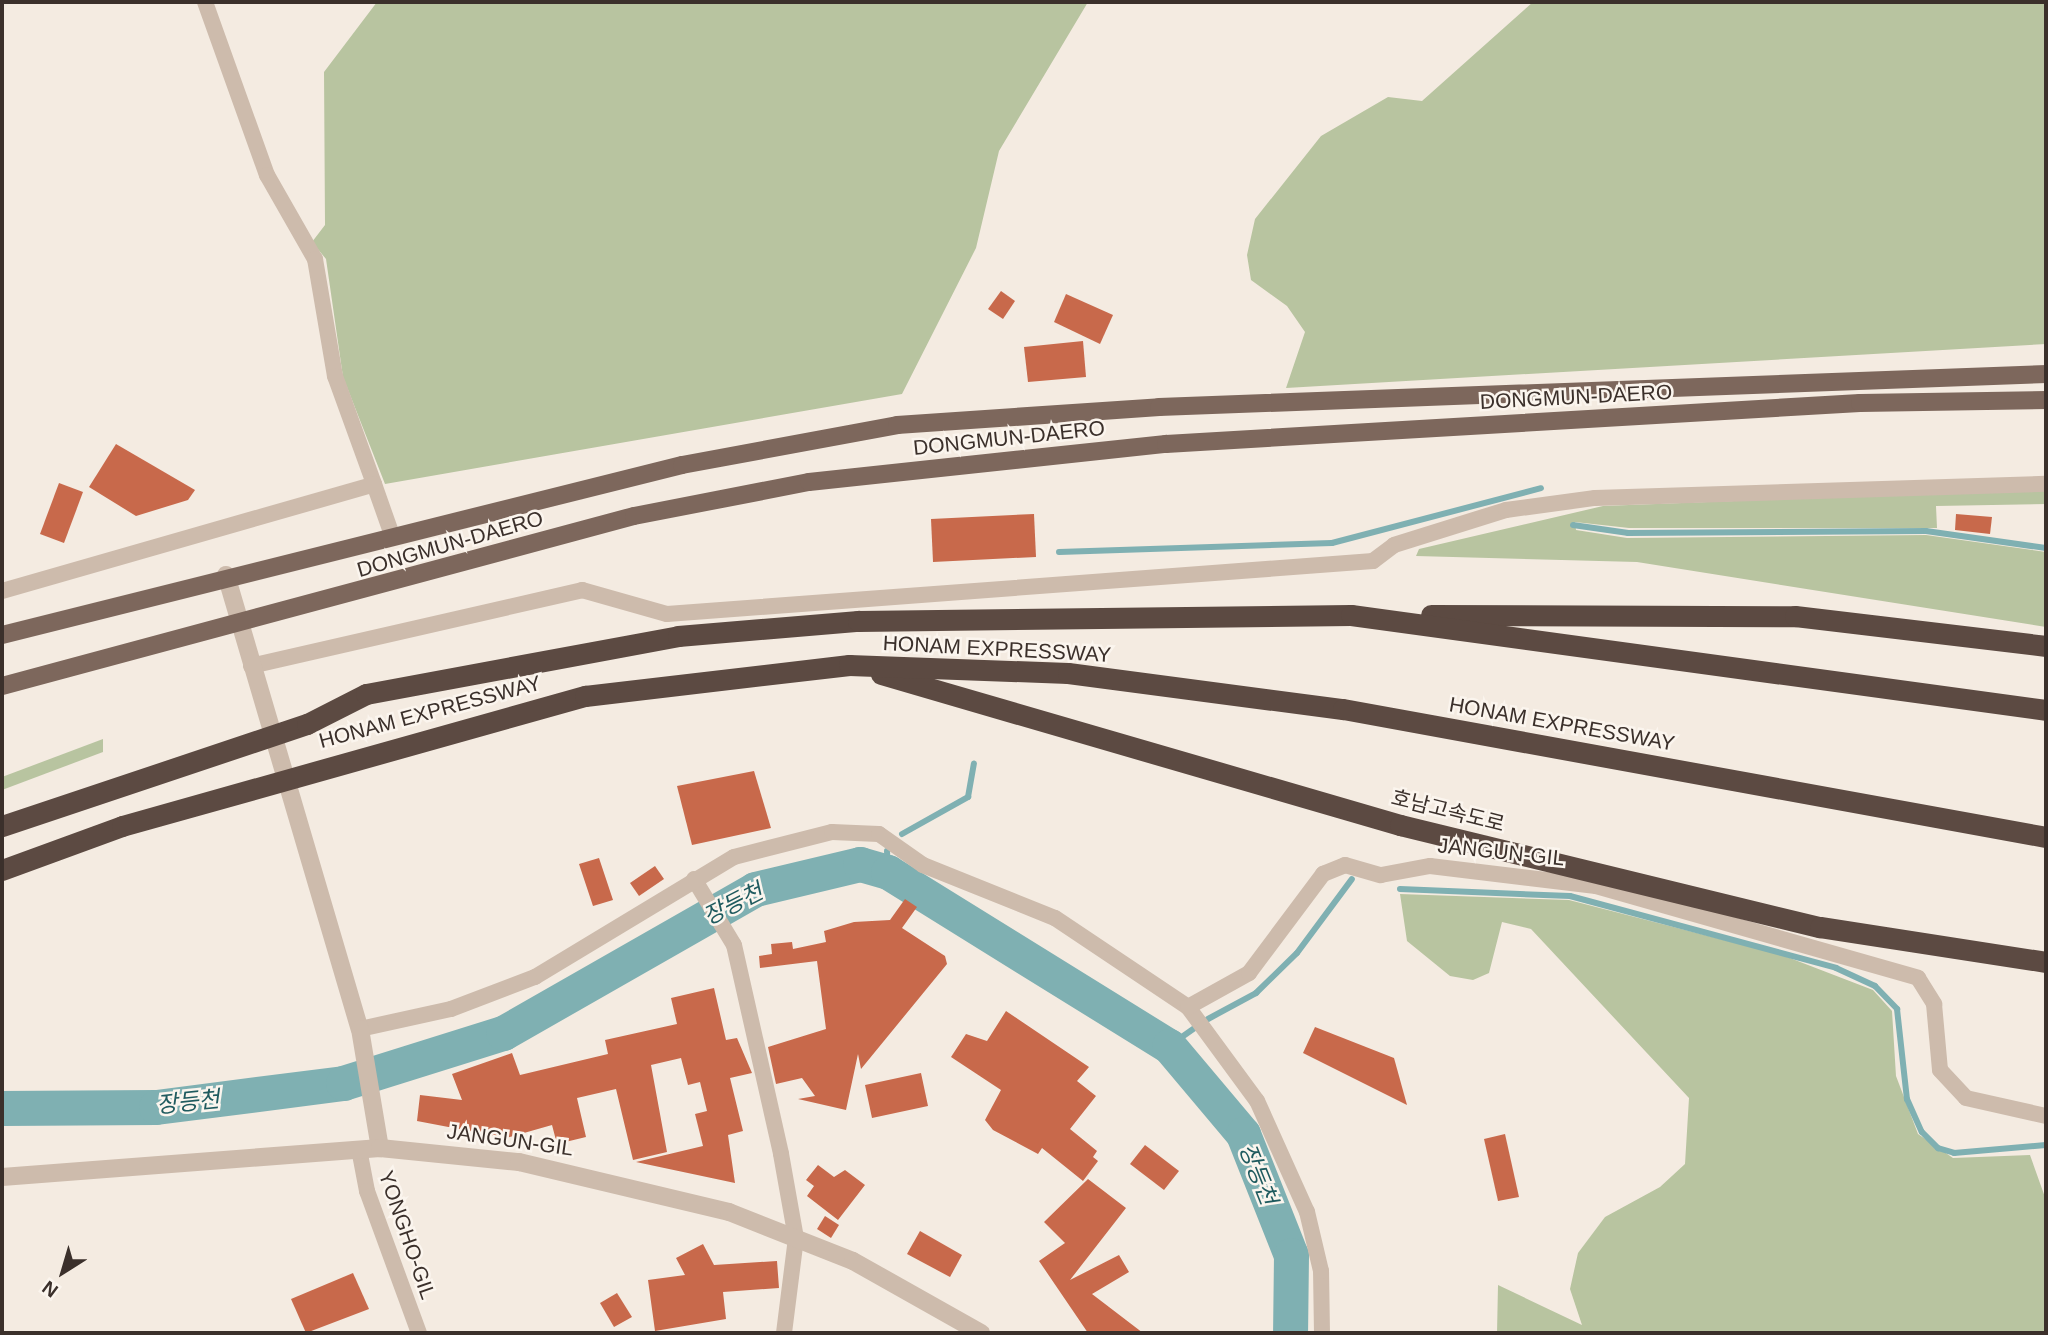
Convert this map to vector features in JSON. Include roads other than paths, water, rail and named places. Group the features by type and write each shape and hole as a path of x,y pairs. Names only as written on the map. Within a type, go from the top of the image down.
{"highway":[{"path":"1069,614 1795,616 2046,646"},
{"name":"HONAM EXPRESSWAY","path":"2,826 307,724 366,694 678,636 1069,614 1351,615 2046,710"},
{"name":"HONAM EXPRESSWAY","path":"2,870 324,766 585,696 849,665 1068,673 1343,709 2046,837"},
{"name":"호남고속도로","path":"849,665 1399,825 1820,927 2046,962"}],"main road":[{"name":"DONGMUN-DAERO","path":"2,635 226,575 682,465 897,425 1159,407 2046,374"},
{"name":"DONGMUN-DAERO","path":"2,686 240,627 634,516 809,482 1166,443 1860,403 2046,400"}],"street":[{"path":"205,2 267,175 315,259 335,376 391,535"},
{"path":"2,591 374,484"},
{"path":"251,666 582,590 667,614 1373,561 1394,545 1506,510 1595,498 2046,484"},
{"path":"226,575 362,1036 379,1140"},
{"path":"362,1036 451,1009 535,977 697,883 777,841 832,832 879,834 923,865 1055,918 1188,1007 1256,1101 1307,1212 1321,1271 1322,1333"},
{"name":"JANGUN-GIL","path":"1188,1007 1249,973 1323,874 1345,865 1381,875 1430,866 1595,886 1918,978 1934,1004 1940,1070 1966,1098 2046,1116"},
{"path":"697,883 727,933 796,1238 784,1333"},
{"name":"JANGUN-GIL","path":"2,1177 359,1149 379,1140 598,1176 708,1205 853,1261 981,1333"},
{"name":"YONGHO-GIL","path":"359,1149 367,1191 419,1333"}],"waterway":[{"path":"1059,552 1332,543 1541,488"},
{"path":"1573,525 1628,533 1926,531 2046,548"},
{"path":"902,834 968,797 974,764"},
{"path":"887,851 888,872"},
{"name":"장등천","path":"2,1108 156,1107 343,1083 503,1033 755,889 860,864 888,872 1169,1046 1243,1134 1291,1255 1290,1333"},
{"path":"1208,1019 1256,993 1297,953 1352,879"},
{"path":"1400,889 1570,896 1836,968 1875,986 1897,1009 1907,1099 1922,1132 1938,1148 1954,1153 2046,1145"},
{"path":"1169,1046 1196,1027"}]}
